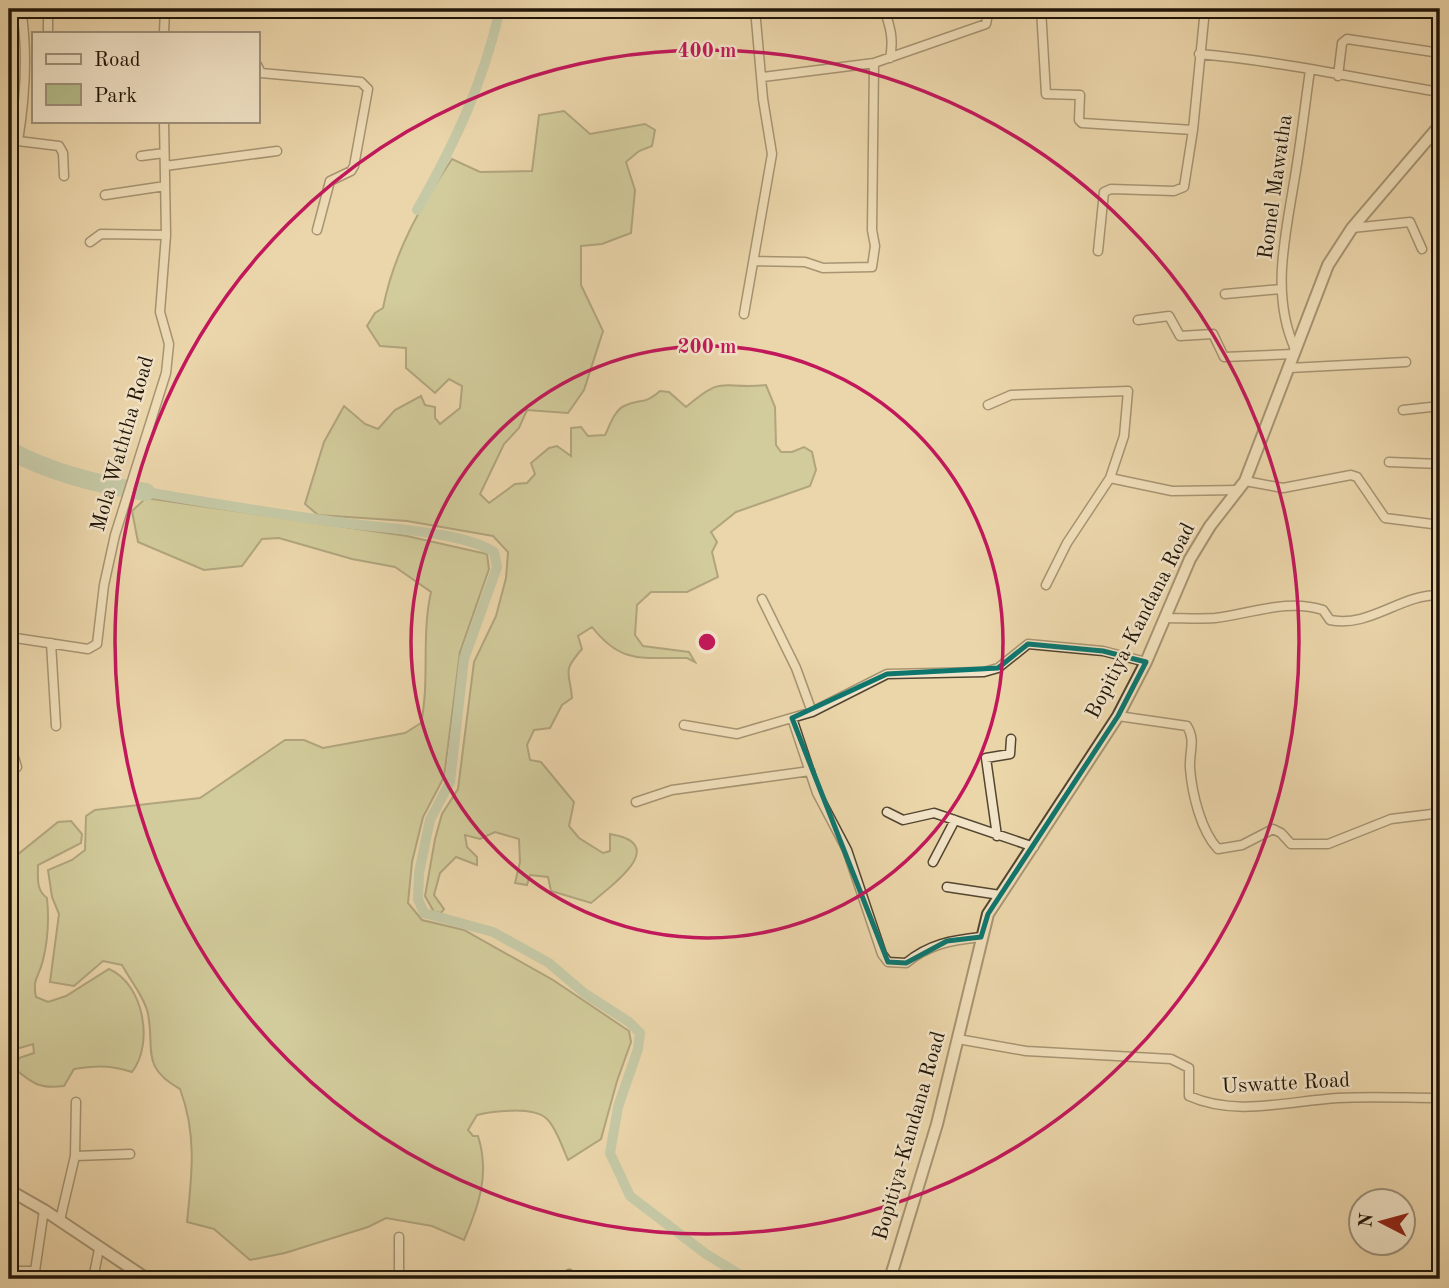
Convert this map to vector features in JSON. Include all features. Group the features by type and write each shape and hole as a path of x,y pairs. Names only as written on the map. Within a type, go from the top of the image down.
{"street":[{"path":"21,9 25,54 13,141 59,146 63,153 64,176"},
{"path":"48,9 48,32"},
{"path":"164,32 165,9"},
{"path":"744,314 746,288 754,261 772,154 762,99 763,77 755,9"},
{"path":"884,9 891,29 890,58"},
{"path":"763,77 874,63 986,24 989,9"},
{"path":"1041,9 1046,94 1080,95 1079,120 1082,123 1193,130"},
{"path":"1098,251 1104,192 1111,189 1174,191 1184,187 1193,130 1205,9"},
{"path":"1338,76 1342,43 1347,39 1440,53"},
{"path":"1199,54 1255,58 1338,76 1440,92"},
{"path":"754,261 802,262 823,268 872,267 875,254 872,230 874,63"},
{"path":"259,69 261,73 361,82 368,89 354,166 351,171 330,181 317,230"},
{"name":"Romel Mawatha","path":"1294,352 1284,318 1281,289 1285,221 1295,179 1310,70"},
{"name":"Mola Waththa Road","path":"9,637 88,649 97,644 104,585 128,489 166,373 169,344 160,312 166,235 164,122"},
{"name":"Bopitiya-Kandana Road","path":"890,1279 937,1124 988,914 1118,716 1146,662 1190,559 1210,526 1242,485 1328,265 1352,229 1440,125"},
{"path":"165,166 277,151"},
{"path":"141,156 164,153"},
{"path":"105,194 165,186"},
{"path":"1352,229 1410,222 1422,249"},
{"path":"90,242 101,233 166,235"},
{"path":"1225,294 1281,289"},
{"path":"1138,320 1169,316 1180,337 1213,334 1224,357 1294,352"},
{"path":"1289,368 1406,362"},
{"path":"989,405 1011,395 1128,391 1124,436 1110,478 1067,543 1046,586"},
{"path":"1403,410 1440,406"},
{"path":"1388,461 1440,464"},
{"path":"1110,478 1171,491 1242,485 1283,488 1351,475 1357,477 1385,518 1440,525"},
{"path":"1165,618 1215,618 1283,606 1308,605 1323,610 1330,620 1345,623 1363,619 1426,594 1440,595"},
{"path":"762,599 796,668 812,712"},
{"path":"9,637 9,724"},
{"path":"51,643 56,726"},
{"path":"684,725 737,734 812,712 887,674 984,672 998,667 1028,644 1103,650 1146,662"},
{"path":"1118,716 1187,726 1194,736 1192,780 1207,838 1219,849 1241,845 1273,829 1291,844 1328,844 1391,819 1440,813"},
{"path":"792,718 817,793 847,850 882,954 888,962 906,963 921,951 947,940 981,937"},
{"path":"997,836 986,758 1010,754 1011,739"},
{"path":"9,741 17,767"},
{"path":"636,802 672,790 810,771"},
{"path":"887,812 903,820 933,813 1034,846"},
{"path":"933,862 955,820"},
{"path":"947,887 1000,895"},
{"name":"Uswatte Road","path":"958,1039 1026,1051 1171,1059 1189,1068 1189,1096 1211,1106 1239,1108 1339,1098 1440,1098"},
{"path":"60,1220 75,1156 76,1102"},
{"path":"75,1156 130,1154"},
{"path":"9,1189 60,1220 135,1276 147,1279"},
{"path":"9,1271 35,1275 44,1210"},
{"path":"399,1237 399,1279"},
{"path":"93,1279 99,1249"}],"highlighted area":[{"path":"1028,644 1103,651 1146,662 1118,716 988,914 981,937 947,941 906,963 888,962 792,718 887,674 998,668"}],"green space":[{"path":"564,111 590,134 645,124 655,130 652,146 639,151 626,162 635,190 631,233 602,244 581,246 581,285 603,331 584,390 568,413 527,410 519,428 504,444 480,494 489,503 515,484 527,483 535,474 531,463 549,448 557,446 571,456 571,428 581,427 588,436 605,435 618,411 624,406 649,399 660,391 669,392 686,407 709,390 724,385 766,385 775,407 776,445 781,452 792,452 804,447 812,452 816,470 810,486 736,512 711,532 717,542 712,552 718,577 687,592 651,592 637,605 635,635 643,646 689,652 695,662 687,658 645,658 623,653 613,648 592,627 578,636 582,649 571,663 568,672 572,698 562,705 550,728 534,730 527,745 530,760 541,762 574,802 569,826 579,838 603,853 610,851 610,834 628,839 636,846 636,855 631,866 591,903 551,891 548,877 530,875 527,885 515,883 520,862 519,839 495,832 480,839 465,835 467,847 477,857 477,865 456,857 440,873 434,895 444,909 441,913 434,912 425,896 435,839 442,814 458,789 474,662 496,616 506,578 508,552 493,536 407,521 318,515 305,504 324,442 344,406 365,424 378,429 395,410 421,396 425,405 435,407 435,418 440,424 460,408 462,386 449,379 435,393 406,368 406,348 380,346 367,326 375,313 383,308 401,249 429,195 452,159 480,172 532,171 539,115"},
{"path":"146,498 407,536 487,554 489,569 460,652 444,777 423,817 412,862 408,903 422,920 464,930 553,980 629,1031 631,1042 601,1139 568,1160 554,1128 541,1115 513,1111 477,1115 468,1130 473,1136 478,1136 483,1176 478,1202 464,1240 432,1226 386,1218 368,1227 285,1253 250,1260 214,1229 187,1222 191,1171 189,1122 180,1089 167,1081 154,1065 148,1014 141,995 122,965 103,961 74,986 50,982 59,914 52,897 48,870 72,860 85,850 86,816 95,810 200,798 285,740 304,740 323,748 405,733 421,723 425,691 426,625 431,592 395,567 352,559 279,538 262,539 242,566 204,570 138,542 132,511"},
{"path":"71,821 82,834 81,843 38,865 39,887 47,898 48,921 45,952 35,982 36,997 48,1002 66,996 109,969 130,987 137,1001 144,1031 143,1046 132,1072 103,1066 74,1069 64,1086 49,1087 32,1082 15,1069 19,1058 34,1053 33,1044 20,1048 12,1046 9,1051 9,849 15,850 17,855 58,822"}],"waterway":[{"path":"417,210 444,161 476,88 500,9"},
{"path":"9,450 75,477 146,492"},
{"path":"146,492 301,517 446,536 481,545 494,552 497,567 464,659 450,782 430,820 419,873 418,899 424,913 493,932 549,963 584,993 629,1022 640,1033 638,1049 618,1107 610,1153 630,1196 706,1254 747,1279"}]}
